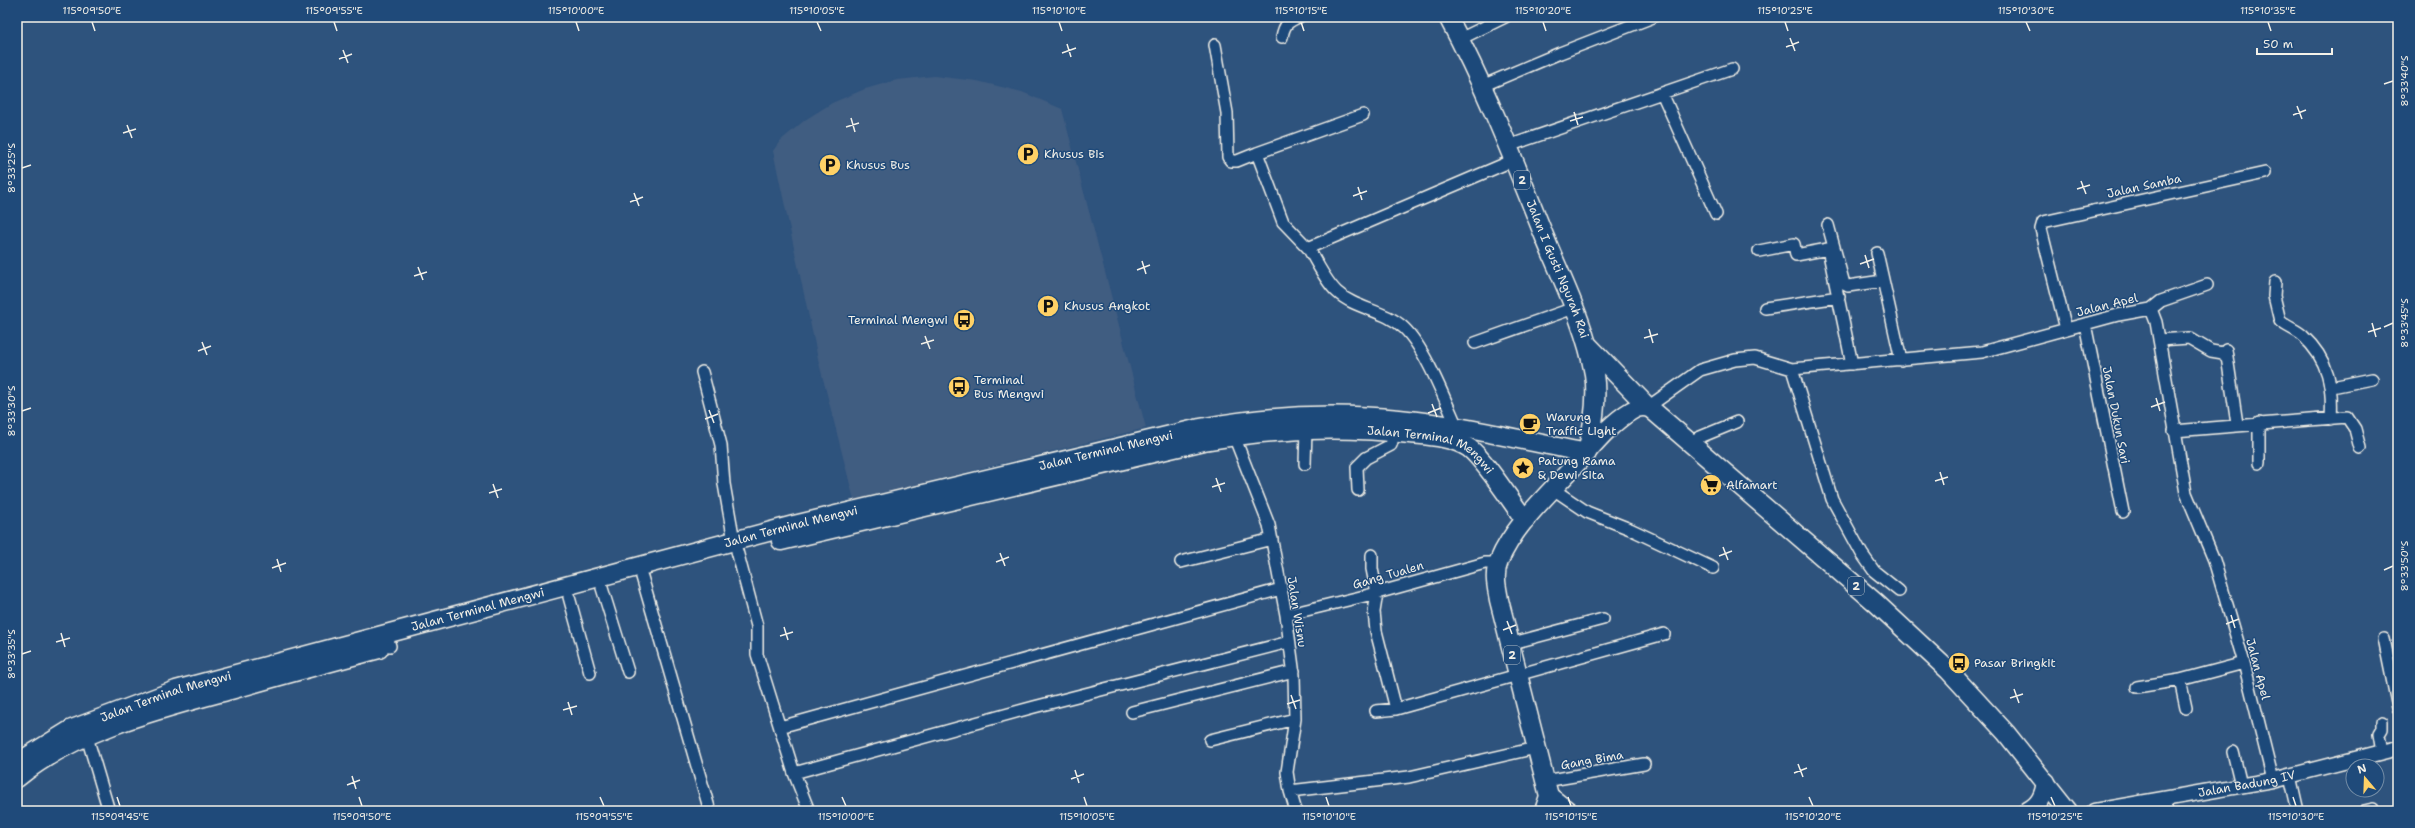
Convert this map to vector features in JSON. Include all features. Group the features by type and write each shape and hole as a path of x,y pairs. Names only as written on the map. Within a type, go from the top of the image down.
{"highway":[{"name":"Jalan I Gusti Ngurah Rai","path":"1448,17 1482,86 1511,153 1589,346"},
{"name":"2","path":"1589,346 1648,407 1865,594 1948,670 2006,733 2046,782"},
{"name":"2","path":"1546,796 1539,743 1517,676 1496,583 1498,563 1508,543 1525,520 1587,453 1593,424 1595,387 1589,346"},
{"path":"1587,453 1626,415 1635,409 1648,407"},
{"name":"Jalan Terminal Mengwi","path":"1231,429 1263,418 1296,417 1396,425 1457,427 1587,453"},
{"name":"Jalan Terminal Mengwi","path":"17,778 48,757 87,737 123,722 388,640 942,488 1128,444 1231,429 1306,429 1396,425 1440,437 1470,449 1525,520"},
{"name":"Jalan Terminal Mengwi","path":"17,763 72,729 132,705 176,690 569,597 642,577 735,546"},
{"path":"2028,811 2039,804 2044,794 2046,782"},
{"path":"2046,782 2068,811"},
{"path":"1546,796 1568,811"}],"street":[{"path":"1282,37 1283,27 1288,22 1299,17"},
{"path":"1460,39 1505,17"},
{"path":"1482,86 1560,52 1653,17"},
{"path":"1215,45 1227,113 1228,157 1231,160 1237,161 1363,115"},
{"path":"1308,248 1511,153 1662,93 1732,69"},
{"path":"1662,93 1716,214"},
{"path":"1257,153 1283,222 1308,248 1336,292 1393,320 1405,329 1429,369 1457,427"},
{"name":"Jalan Samba","path":"2066,329 2041,229 2043,222 2265,173"},
{"path":"1828,225 1844,284 1848,286 1882,281"},
{"path":"1758,251 1794,244 1796,255 1828,250 1852,364"},
{"path":"1877,253 1882,281 1901,360"},
{"path":"2275,282 2274,296 2280,321 2303,336 2318,354 2328,374 2332,386 2326,419"},
{"path":"2151,309 2160,301 2207,285"},
{"path":"1765,308 1839,297"},
{"path":"1475,343 1574,308"},
{"name":"Jalan Apel","path":"1648,407 1700,370 1747,357 1792,369 1982,352 2085,324 2151,309 2159,340 2186,493 2214,560 2244,663 2273,780"},
{"name":"Jalan Dukun Sari","path":"2085,324 2123,512"},
{"path":"2159,340 2189,338 2198,341 2212,351 2226,354 2237,424"},
{"path":"1792,369 1832,499 1862,554 1874,571 1899,591"},
{"path":"702,372 721,445 724,484 735,546 757,626 757,654 794,773 809,811"},
{"path":"2332,386 2372,379"},
{"path":"2174,431 2237,424 2348,418 2355,429 2360,448"},
{"path":"1688,442 1737,422"},
{"path":"2259,423 2259,463"},
{"path":"1358,490 1357,467 1361,461 1392,445 1396,425"},
{"name":"Jalan Wisnu","path":"1231,429 1263,508 1272,539 1286,615 1294,671 1295,719 1287,772 1290,791 1296,811"},
{"path":"1305,464 1306,429"},
{"path":"1553,489 1587,512 1630,528 1713,568"},
{"path":"1181,562 1272,539"},
{"path":"1372,555 1372,569 1377,593 1374,612 1376,631 1396,709"},
{"name":"Gang Tualen","path":"1286,615 1377,593 1485,562 1498,563"},
{"path":"642,577 710,811"},
{"path":"602,588 628,672"},
{"path":"780,727 1281,589"},
{"path":"569,597 590,673"},
{"path":"1509,644 1603,619"},
{"path":"1376,711 1396,709 1664,634"},
{"path":"2384,639 2398,708"},
{"path":"794,773 1034,707 1289,642"},
{"path":"2137,687 2180,680 2244,663"},
{"path":"1132,712 1294,671"},
{"path":"2180,680 2186,708"},
{"path":"1210,740 1295,719"},
{"path":"2382,722 2382,729 2379,734 2382,752"},
{"path":"87,737 109,811"},
{"path":"1290,791 1409,777 1539,743"},
{"name":"Jalan Badung IV","path":"2094,811 2165,805 2241,785 2290,776 2398,748"},
{"path":"2233,752 2241,785"},
{"name":"Gang Bima","path":"1546,796 1644,764"},
{"path":"2290,776 2298,811"}],"shaded area":[{"name":"Terminal Mengwi","path":"934,76 977,81 1022,92 1062,109 1146,428 854,500 819,363 773,151 780,141 805,120 832,103 865,89 897,80"}],"place":[{"name":"Khusus Bis","path":"1028,154"},
{"name":"Khusus Bus","path":"830,165"},
{"name":"Khusus Angkot","path":"1048,306"},
{"name":"Terminal Mengwi","path":"964,320"},
{"name":"Terminal Bus Mengwi","path":"959,387"},
{"name":"Warung Traffic Light","path":"1530,424"},
{"name":"Patung Rama & Dewi Sita","path":"1523,468"},
{"name":"Alfamart","path":"1711,485"},
{"name":"Pasar Bringkit","path":"1959,663"}]}
